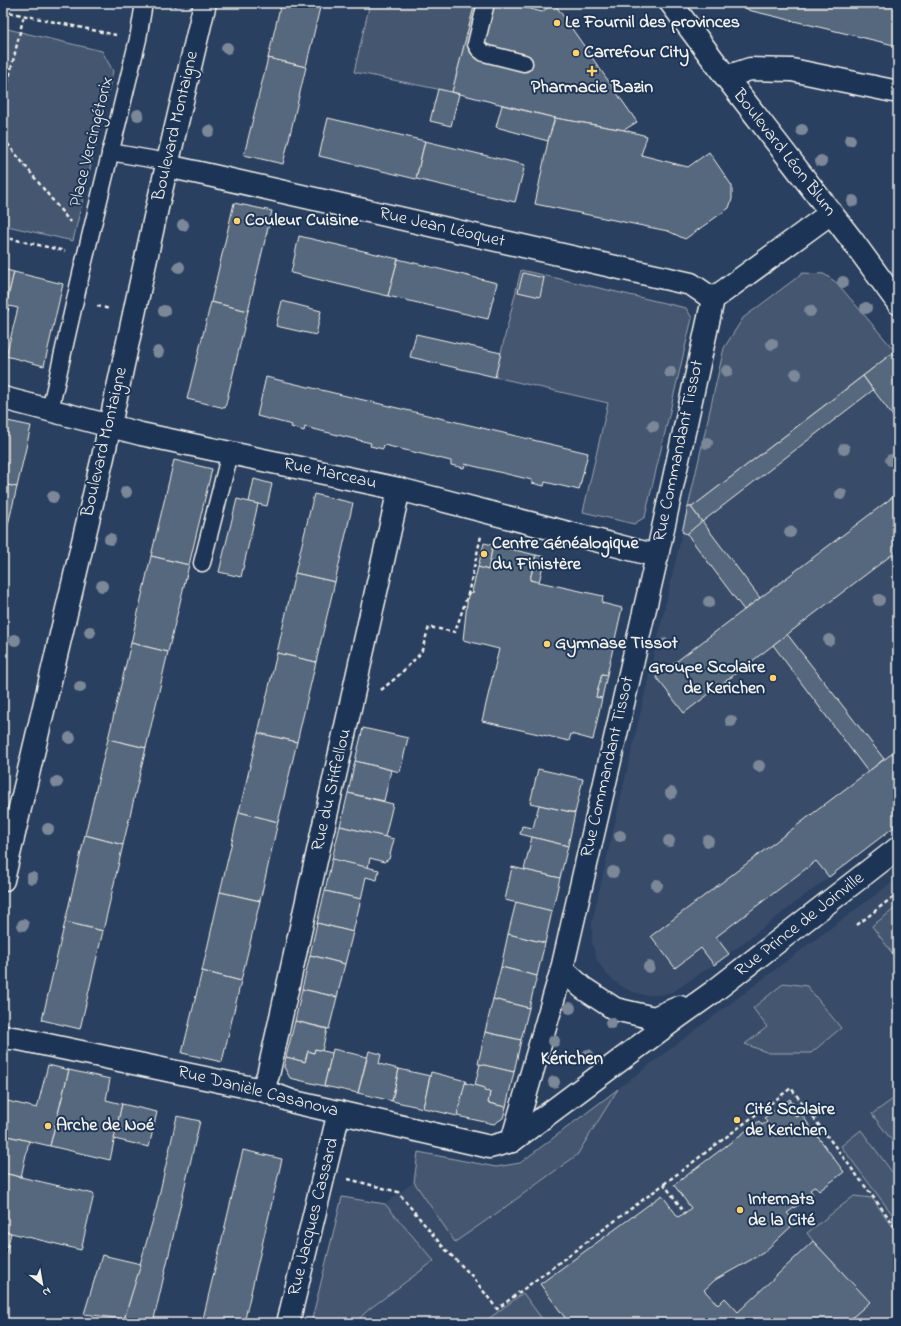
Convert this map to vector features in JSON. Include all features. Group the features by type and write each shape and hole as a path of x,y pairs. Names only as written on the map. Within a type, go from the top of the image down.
{"street":[{"name":"Boulevard Montaigne","path":"3,880 110,426 167,164 205,3"},
{"name":"Boulevard Léon Blum","path":"671,3 726,77 852,240 898,303"},
{"path":"726,77 750,69 792,70 898,92"},
{"name":"Rue Jean Léoquet","path":"167,164 213,176 691,284 713,299"},
{"path":"713,299 831,213"},
{"name":"Rue Commandant Tissot","path":"512,1140 562,969 713,299"},
{"name":"Rue Marceau","path":"3,398 142,434 399,489 656,556"},
{"name":"Rue du Stiffellou","path":"262,1090 269,1067 399,489"},
{"name":"Rue Prince de Joinville","path":"512,1140 702,1000 898,848"},
{"name":"Rue Prince de Joinville","path":"562,969 583,988 615,1009 654,1018 702,1000"},
{"name":"Rue Danièle Casanova","path":"3,1037 26,1040 262,1090 294,1102 490,1147 512,1140"},
{"name":"Rue Jacques Cassard","path":"288,1323 339,1112"}],"lane":[{"name":"Place Vercingétorix","path":"50,410 138,39 144,3"},
{"path":"486,3 476,44 479,49 484,53 524,63"},
{"path":"110,152 167,164"},
{"path":"202,563 230,453"}],"path":[{"path":"3,11 138,39"},
{"path":"3,103 24,15"},
{"path":"3,138 87,250"},
{"path":"3,237 87,250"},
{"path":"75,300 134,315"},
{"path":"350,709 379,692 402,673 421,653 429,627 455,632 468,594 476,563 486,511"},
{"path":"857,925 898,893"},
{"path":"324,1173 398,1192 442,1247 472,1276 496,1309 791,1088 898,1230"},
{"path":"664,1184 685,1213"}],"shaded area":[{"path":"370,3 475,3 452,92 354,72"},
{"path":"3,28 102,51 113,71 73,241 3,225"},
{"path":"521,270 686,308 692,318 645,517 634,524 583,512 608,403 495,377"},
{"path":"803,273 824,274 837,283 895,351 692,507 688,507 724,348 743,318"},
{"name":"Groupe Scolaire de Kerichen","path":"895,351 898,355 898,824 729,954 673,992 659,995 644,995 630,991 607,975 597,960 592,943 592,922 688,507 693,507"},
{"name":"Cité Scolaire de Kerichen","path":"898,878 898,1323 311,1323 342,1197 385,1204 414,1182 418,1152 496,1167 520,1163"},
{"path":"898,906 898,961 872,926"},
{"path":"784,983 807,986 841,1028 811,1053 769,1053 745,1044 767,1027 753,1008"},
{"path":"618,1089 577,1155 455,1242 414,1182 418,1152 496,1167 520,1163"},
{"path":"893,1099 898,1106 898,1149 872,1114"},
{"path":"861,1130 898,1180 898,1222 841,1146"},
{"path":"854,1196 872,1198 898,1234 898,1322 896,1323 846,1323 869,1302 807,1233"},
{"path":"342,1197 385,1204 434,1261 368,1310 355,1323 311,1323"},
{"path":"523,1293 545,1323 483,1323"}],"building":[{"path":"281,3 321,3 306,67 268,58"},
{"path":"475,3 507,3 542,12 554,3 637,122 624,130 555,118 452,92"},
{"path":"742,3 898,4 898,46 748,10"},
{"path":"268,58 306,67 283,164 244,155"},
{"path":"438,89 459,94 451,126 430,121"},
{"path":"502,105 555,118 548,141 496,127"},
{"path":"328,118 425,141 416,179 319,156"},
{"path":"555,118 624,130 647,136 641,155 688,167 709,152 732,186 732,199 729,208 685,239 668,231 535,204 548,141"},
{"path":"425,141 525,165 515,202 416,179"},
{"path":"234,203 272,211 248,311 211,302"},
{"path":"299,236 398,259 388,296 291,273"},
{"path":"398,259 497,283 488,319 388,296"},
{"path":"3,269 14,272 5,310 3,310"},
{"path":"14,272 63,284 44,366 6,356 18,308 9,306 8,311 5,310"},
{"path":"523,273 544,278 540,297 518,292"},
{"path":"282,301 321,311 316,335 276,326"},
{"path":"211,302 248,311 225,408 187,399"},
{"path":"416,334 501,353 495,377 410,357"},
{"path":"895,351 898,355 898,423 863,376"},
{"path":"863,376 873,390 702,522 691,507"},
{"path":"266,377 588,453 579,490 545,482 544,486 532,483 532,480 465,464 464,468 451,465 451,461 384,445 383,449 370,446 371,443 305,427 304,431 291,427 292,425 257,416"},
{"path":"3,420 31,426 17,487 3,484"},
{"path":"174,460 212,469 189,565 151,556"},
{"path":"254,479 272,484 267,506 249,502"},
{"path":"3,484 17,487 3,546"},
{"path":"898,493 898,550 684,713 656,677"},
{"path":"314,494 353,503 335,582 295,573"},
{"path":"237,499 258,504 241,577 219,572"},
{"path":"688,507 691,507 702,522 687,534 682,532"},
{"path":"702,521 760,598 744,610 687,534"},
{"path":"484,543 493,545 488,570 478,567"},
{"name":"Gymnase Tissot","path":"493,545 536,555 530,580 603,596 602,603 622,608 607,675 602,674 596,697 602,698 593,740 571,734 569,741 482,721 499,649 463,640 468,594 474,593 472,592 478,567 488,570"},
{"path":"536,555 545,557 539,582 530,580"},
{"path":"151,556 189,565 168,652 131,643"},
{"path":"295,573 335,582 316,662 277,653"},
{"path":"787,634 884,759 868,772 773,645"},
{"path":"131,643 168,652 146,748 108,739"},
{"path":"277,653 316,662 297,742 258,733"},
{"path":"602,674 607,675 602,698 596,697"},
{"path":"363,728 408,738 400,772 355,761"},
{"path":"258,733 297,742 278,822 239,812"},
{"path":"108,739 146,748 123,845 85,835"},
{"path":"898,749 898,798 895,801 898,806 898,824 829,877 816,861 716,937 729,954 714,965 701,948 675,968 651,936"},
{"path":"355,761 391,770 384,801 348,793"},
{"path":"538,769 583,779 575,813 530,803"},
{"path":"348,793 393,804 385,837 340,826"},
{"path":"539,805 575,813 568,846 520,834 522,826 533,828"},
{"path":"239,812 278,822 260,901 220,892"},
{"path":"340,826 394,839 389,859 384,862 370,858 368,868 332,859"},
{"path":"85,835 123,845 103,931 65,922"},
{"path":"532,837 568,846 560,878 524,870"},
{"path":"332,859 379,870 377,880 366,877 361,899 325,891"},
{"path":"512,867 560,878 552,911 505,900"},
{"path":"325,891 361,899 353,932 317,923"},
{"path":"220,892 260,901 241,981 202,971"},
{"path":"516,902 552,911 545,943 508,934"},
{"path":"65,922 103,931 80,1029 42,1020"},
{"path":"317,923 353,932 345,964 310,955"},
{"path":"508,934 545,943 537,976 501,967"},
{"path":"310,955 345,964 337,997 302,989"},
{"path":"501,967 537,976 529,1008 493,999"},
{"path":"202,971 241,981 222,1062 182,1053"},
{"path":"302,989 337,997 329,1029 295,1021"},
{"path":"493,999 529,1008 521,1040 485,1032"},
{"path":"295,1021 327,1029 322,1051 315,1049 314,1053 308,1051 305,1062 286,1057"},
{"path":"485,1032 521,1040 514,1072 478,1064"},
{"path":"315,1049 332,1053 324,1086 290,1078 284,1067 286,1057 305,1062 308,1051 314,1053"},
{"path":"333,1049 367,1057 358,1093 324,1086"},
{"path":"369,1051 381,1054 379,1064 399,1069 392,1101 358,1093"},
{"path":"480,1064 514,1072 506,1107 488,1103 490,1092 484,1091 485,1088 475,1085"},
{"path":"48,1065 69,1070 50,1146 3,1135 3,1100 37,1108"},
{"path":"399,1069 430,1076 423,1108 392,1101"},
{"path":"69,1070 110,1079 106,1100 122,1104 110,1160 50,1146"},
{"path":"431,1072 466,1081 457,1116 423,1108"},
{"path":"465,1083 485,1088 484,1091 490,1092 488,1103 506,1107 503,1118 494,1124 457,1116"},
{"name":"Internats de la Cité","path":"790,1099 791,1101 786,1105 796,1117 801,1114 844,1172 819,1191 815,1186 810,1190 813,1194 787,1213 796,1222 763,1253 715,1280 704,1290 718,1305 725,1298 738,1312 813,1241 870,1302 846,1323 569,1323 540,1284 662,1195 678,1217 685,1213 691,1208 674,1185 759,1121 762,1125 767,1122 764,1118"},
{"path":"791,1101 801,1114 796,1117 786,1105"},
{"path":"122,1104 157,1112 149,1147 114,1139"},
{"path":"177,1116 200,1121 153,1323 123,1323 156,1209"},
{"path":"3,1135 29,1141 21,1177 3,1173"},
{"path":"243,1150 282,1159 244,1323 202,1323"},
{"path":"3,1173 94,1194 81,1250 3,1231"},
{"path":"3,1231 11,1233 3,1266"},
{"path":"102,1255 141,1264 124,1319 84,1314"}],"place":[{"name":"Le Fournil des provinces","path":"557,23"},
{"name":"Carrefour City","path":"576,53"},
{"name":"Pharmacie Bazin","path":"592,71"},
{"name":"Couleur Cuisine","path":"237,221"},
{"name":"Centre Généalogique du Finistère","path":"484,554"},
{"name":"Gymnase Tissot","path":"547,644"},
{"name":"Groupe Scolaire de Kerichen","path":"773,678"},
{"name":"Cité Scolaire de Kerichen","path":"737,1120"},
{"name":"Arche de Noé","path":"48,1126"},
{"name":"Internats de la Cité","path":"740,1210"}],"district":[{"name":"Kérichen","path":"572,1059"}]}
